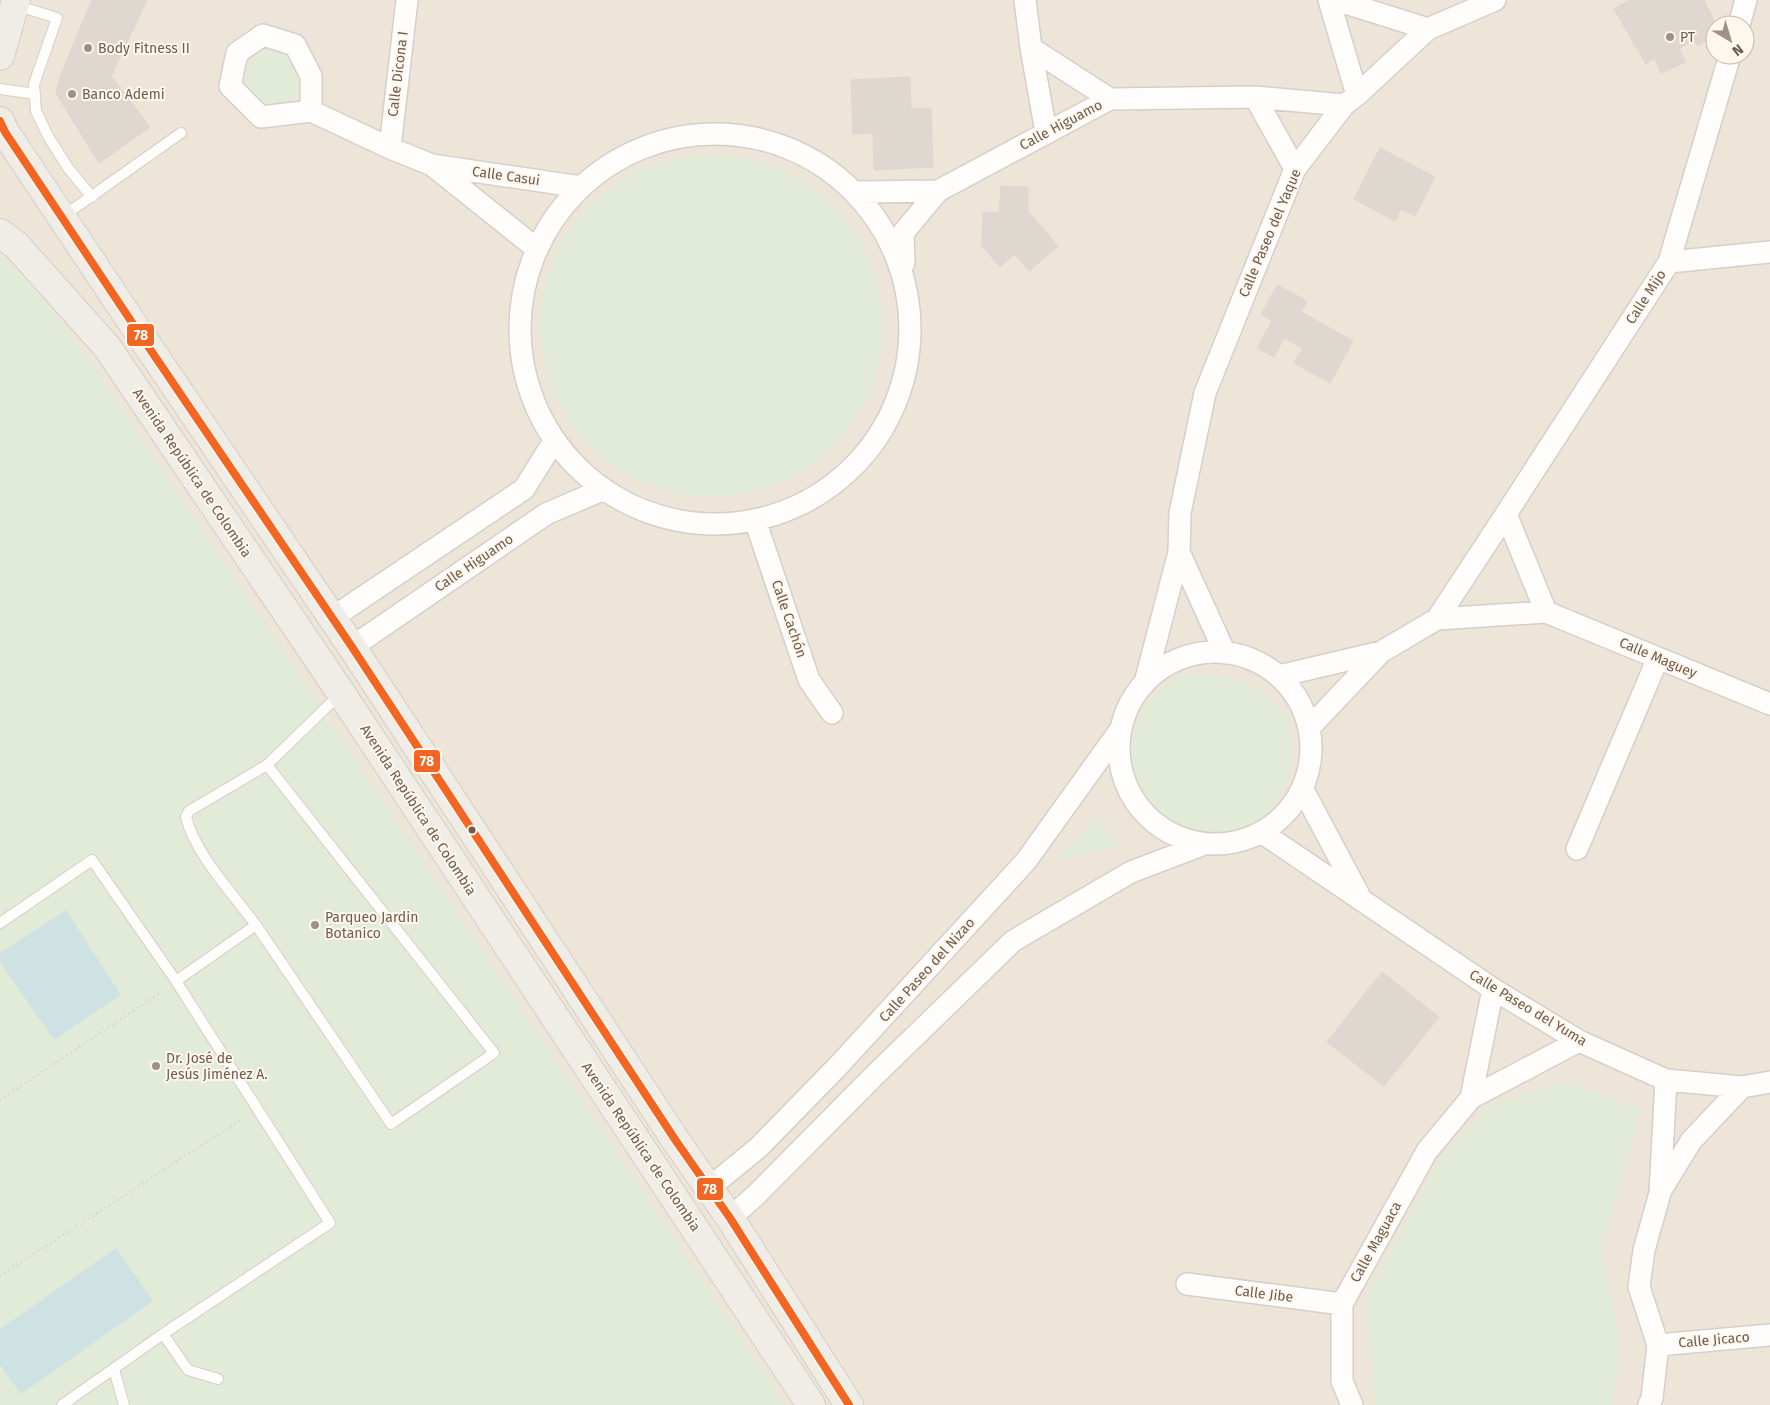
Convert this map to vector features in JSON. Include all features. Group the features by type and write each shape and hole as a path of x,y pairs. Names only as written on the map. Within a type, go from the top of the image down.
{"main road":[{"path":"0,56 8,1"},
{"path":"2,127 61,218 352,647 649,1100 730,1218 849,1405"},
{"name":"Avenida República de Colombia","path":"0,233 16,245 107,347 341,693 811,1405"}],"street":[{"name":"Calle Dicona I","path":"390,148 407,0"},
{"path":"1025,0 1031,48 1046,132"},
{"path":"1329,0 1350,100"},
{"path":"1336,0 1428,29"},
{"name":"Calle Paseo del Yaque","path":"1145,683 1178,552 1180,513 1205,393 1295,169 1350,100 1428,29 1495,0"},
{"path":"1742,15 1746,0"},
{"path":"1031,48 1110,99"},
{"name":"Calle Mijo","path":"1506,514 1668,262 1727,65"},
{"path":"1255,97 1295,169"},
{"name":"Calle Higuamo","path":"904,276 903,233 938,190 1110,99 1255,97 1350,100"},
{"name":"Calle Casui","path":"311,111 390,148 432,165 581,187"},
{"path":"690,135 750,136 808,156 856,192 885,231 904,276 911,321 907,366 893,410 869,449 837,482 798,506 755,520 702,524 650,514 602,490 576,468 554,441 531,397 520,348 522,298 537,249 556,216 581,187 631,153 656,145 690,135"},
{"name":"Calle Casui","path":"432,165 537,249"},
{"name":"Calle Higuamo","path":"856,192 938,190"},
{"path":"1668,262 1770,252"},
{"path":"332,618 524,489 554,441"},
{"name":"Calle Higuamo","path":"352,647 546,514 602,490"},
{"path":"1506,514 1546,612"},
{"name":"Calle Maguey","path":"1309,728 1381,652 1437,619 1506,514"},
{"name":"Calle Cachón","path":"755,520 809,680 832,713"},
{"name":"Calle Paseo del Yaque","path":"1178,552 1225,653"},
{"name":"Calle Maguey","path":"1437,619 1546,612 1770,704"},
{"name":"Calle Maguey","path":"1279,676 1381,652"},
{"path":"730,1218 755,1196 1012,941 1131,872 1202,845 1232,842 1261,832 1286,814 1302,788 1311,759 1309,728 1298,700 1279,676 1254,660 1225,653 1195,654 1167,665 1145,683 1130,704 1120,730 1119,757 1127,788 1146,816 1173,835 1202,845"},
{"path":"1577,849 1658,658"},
{"name":"Calle Paseo del Nizao","path":"710,1188 759,1147 839,1065 1026,861 1120,730"},
{"name":"Calle Paseo del Yuma","path":"1302,788 1360,898"},
{"name":"Calle Paseo del Yuma","path":"1261,832 1493,989 1579,1041 1666,1080 1742,1087 1770,1082"},
{"name":"Calle Maguaca","path":"1471,1098 1493,989"},
{"name":"Calle Maguaca","path":"1352,1405 1342,1381 1342,1304 1427,1151 1471,1098 1579,1041"},
{"path":"1649,1405 1652,1398 1658,1345 1639,1287 1644,1250 1660,1192 1666,1080"},
{"path":"1660,1192 1691,1141 1742,1087"},
{"name":"Calle Jibe","path":"1187,1284 1342,1304"},
{"name":"Calle Jicaco","path":"1658,1345 1770,1336"}],"lane":[{"path":"8,1 58,18 34,84 36,111 48,136 68,168 92,197"},
{"path":"0,90 35,94"},
{"path":"61,218 181,133"},
{"path":"267,765 494,1053 391,1124 256,925 214,870 192,834 186,817 189,811 267,765 341,693"},
{"path":"0,923 92,860 176,982 330,1223 163,1334 62,1405"},
{"path":"176,982 256,925"},
{"path":"163,1334 188,1370 218,1379"},
{"path":"114,1369 124,1405"}],"path":[{"path":"0,1100 176,982"},
{"path":"0,1276 258,1109"}],"shaded area":[{"path":"0,0 1770,0 1770,1405 0,1405"},
{"path":"66,910 121,995 54,1040 0,962 0,953"},
{"path":"116,1248 153,1301 21,1394 0,1365 0,1329"}],"green space":[{"path":"286,51 303,77 291,105 261,105 243,79 257,53"},
{"path":"711,155 744,158 776,168 806,184 832,205 853,231 869,261 879,293 882,326 879,359 869,391 853,421 832,447 806,468 776,484 744,494 711,497 678,494 646,484 616,468 590,447 569,421 553,391 543,359 540,326 543,293 553,261 569,231 590,205 616,184 646,168 678,158"},
{"path":"0,257 27,277 99,374 785,1405 0,1405"},
{"path":"1179,674 1220,675 1257,688 1289,719 1292,770 1268,815 1219,841 1177,828 1142,806 1126,758 1143,706"},
{"path":"1097,818 1121,846 1056,861"},
{"path":"1564,1081 1642,1110 1602,1245 1621,1351 1611,1405 1376,1405 1364,1302 1442,1156 1492,1104"}],"building":[{"path":"92,0 147,0 111,76 150,127 99,163 56,93 61,74"},
{"name":"PT","path":"1629,0 1704,0 1711,15 1705,15 1705,41 1698,46 1693,40 1679,49 1686,62 1661,73 1654,58 1646,64 1614,9"},
{"path":"910,77 911,109 931,108 933,167 874,170 873,133 853,134 851,80"},
{"path":"1380,148 1435,177 1415,216 1401,209 1395,221 1354,199"},
{"path":"1001,186 1028,187 1028,211 1058,246 1029,271 1014,254 1000,267 982,246 983,212 999,213"},
{"path":"1277,285 1307,301 1301,312 1353,341 1330,383 1294,363 1303,348 1284,338 1274,357 1257,348 1272,321 1261,314"},
{"path":"1382,972 1439,1017 1384,1086 1327,1042"}],"transit line":[{"name":"78","path":"0,121 5,132 135,327 352,647 676,1141 730,1218 849,1405"}],"place":[{"name":"PT","path":"1670,37"},
{"name":"Body Fitness II","path":"88,48"},
{"name":"Banco Ademi","path":"72,94"},
{"name":"Parqueo Jardin Botanico","path":"315,925"},
{"name":"Dr. José de Jesús Jiménez A.","path":"156,1066"}]}
